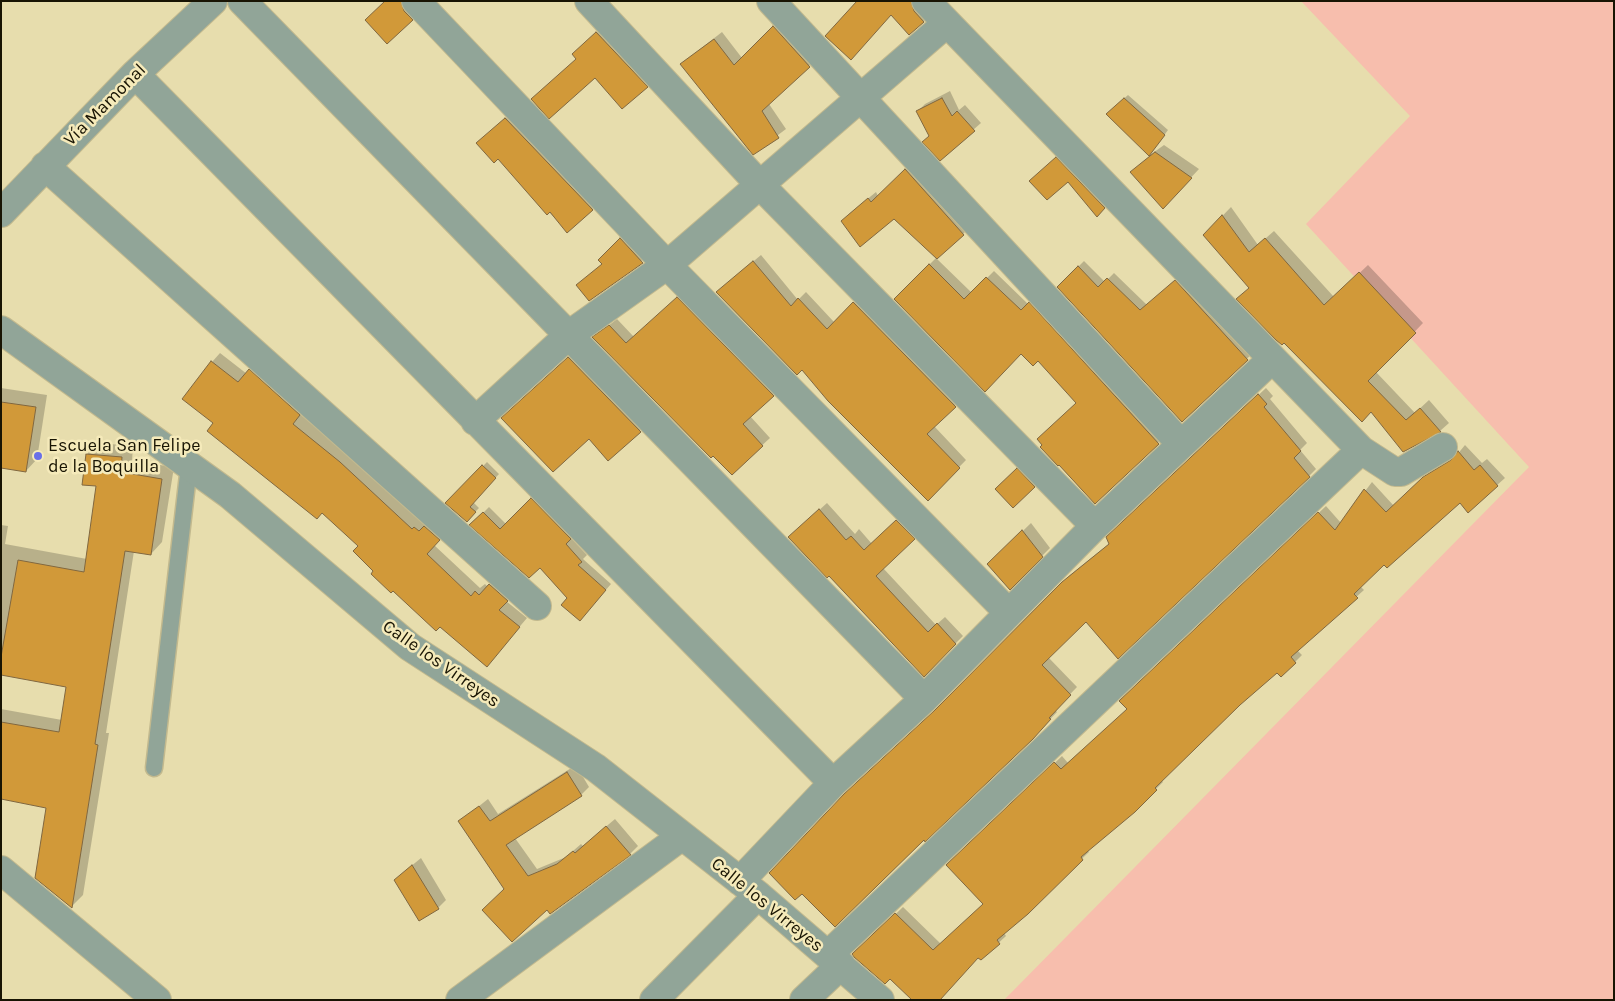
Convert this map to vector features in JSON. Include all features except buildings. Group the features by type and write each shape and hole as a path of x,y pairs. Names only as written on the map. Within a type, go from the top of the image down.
{"street":[{"name":"Vía Mamonal","path":"1,213 135,74 213,1"},
{"path":"242,1 570,334 924,699"},
{"path":"416,1 667,265 1008,612"},
{"path":"589,1 760,185 1095,526"},
{"path":"771,1 1181,444"},
{"path":"926,1 1361,450 1395,472 1401,472 1443,447"},
{"path":"475,421 570,334 667,265 947,23"},
{"path":"135,74 833,783"},
{"path":"45,166 537,606"},
{"name":"Calle los Virreyes","path":"1,330 230,495 410,647 596,768 749,888 880,1000"},
{"path":"654,1000 749,888 833,783 924,699 1095,526 1272,359"},
{"path":"804,1000 834,960 1361,450"},
{"path":"460,1000 682,836"},
{"path":"1,870 157,1000"}],"lane":[{"path":"154,768 189,466"}],"shaded area":[{"path":"1301,1 1614,1 1614,1000 1004,1000 1529,467 1306,224 1410,116"}],"place":[{"name":"Escuela San Felipe de la Boquilla","path":"38,456"}]}
